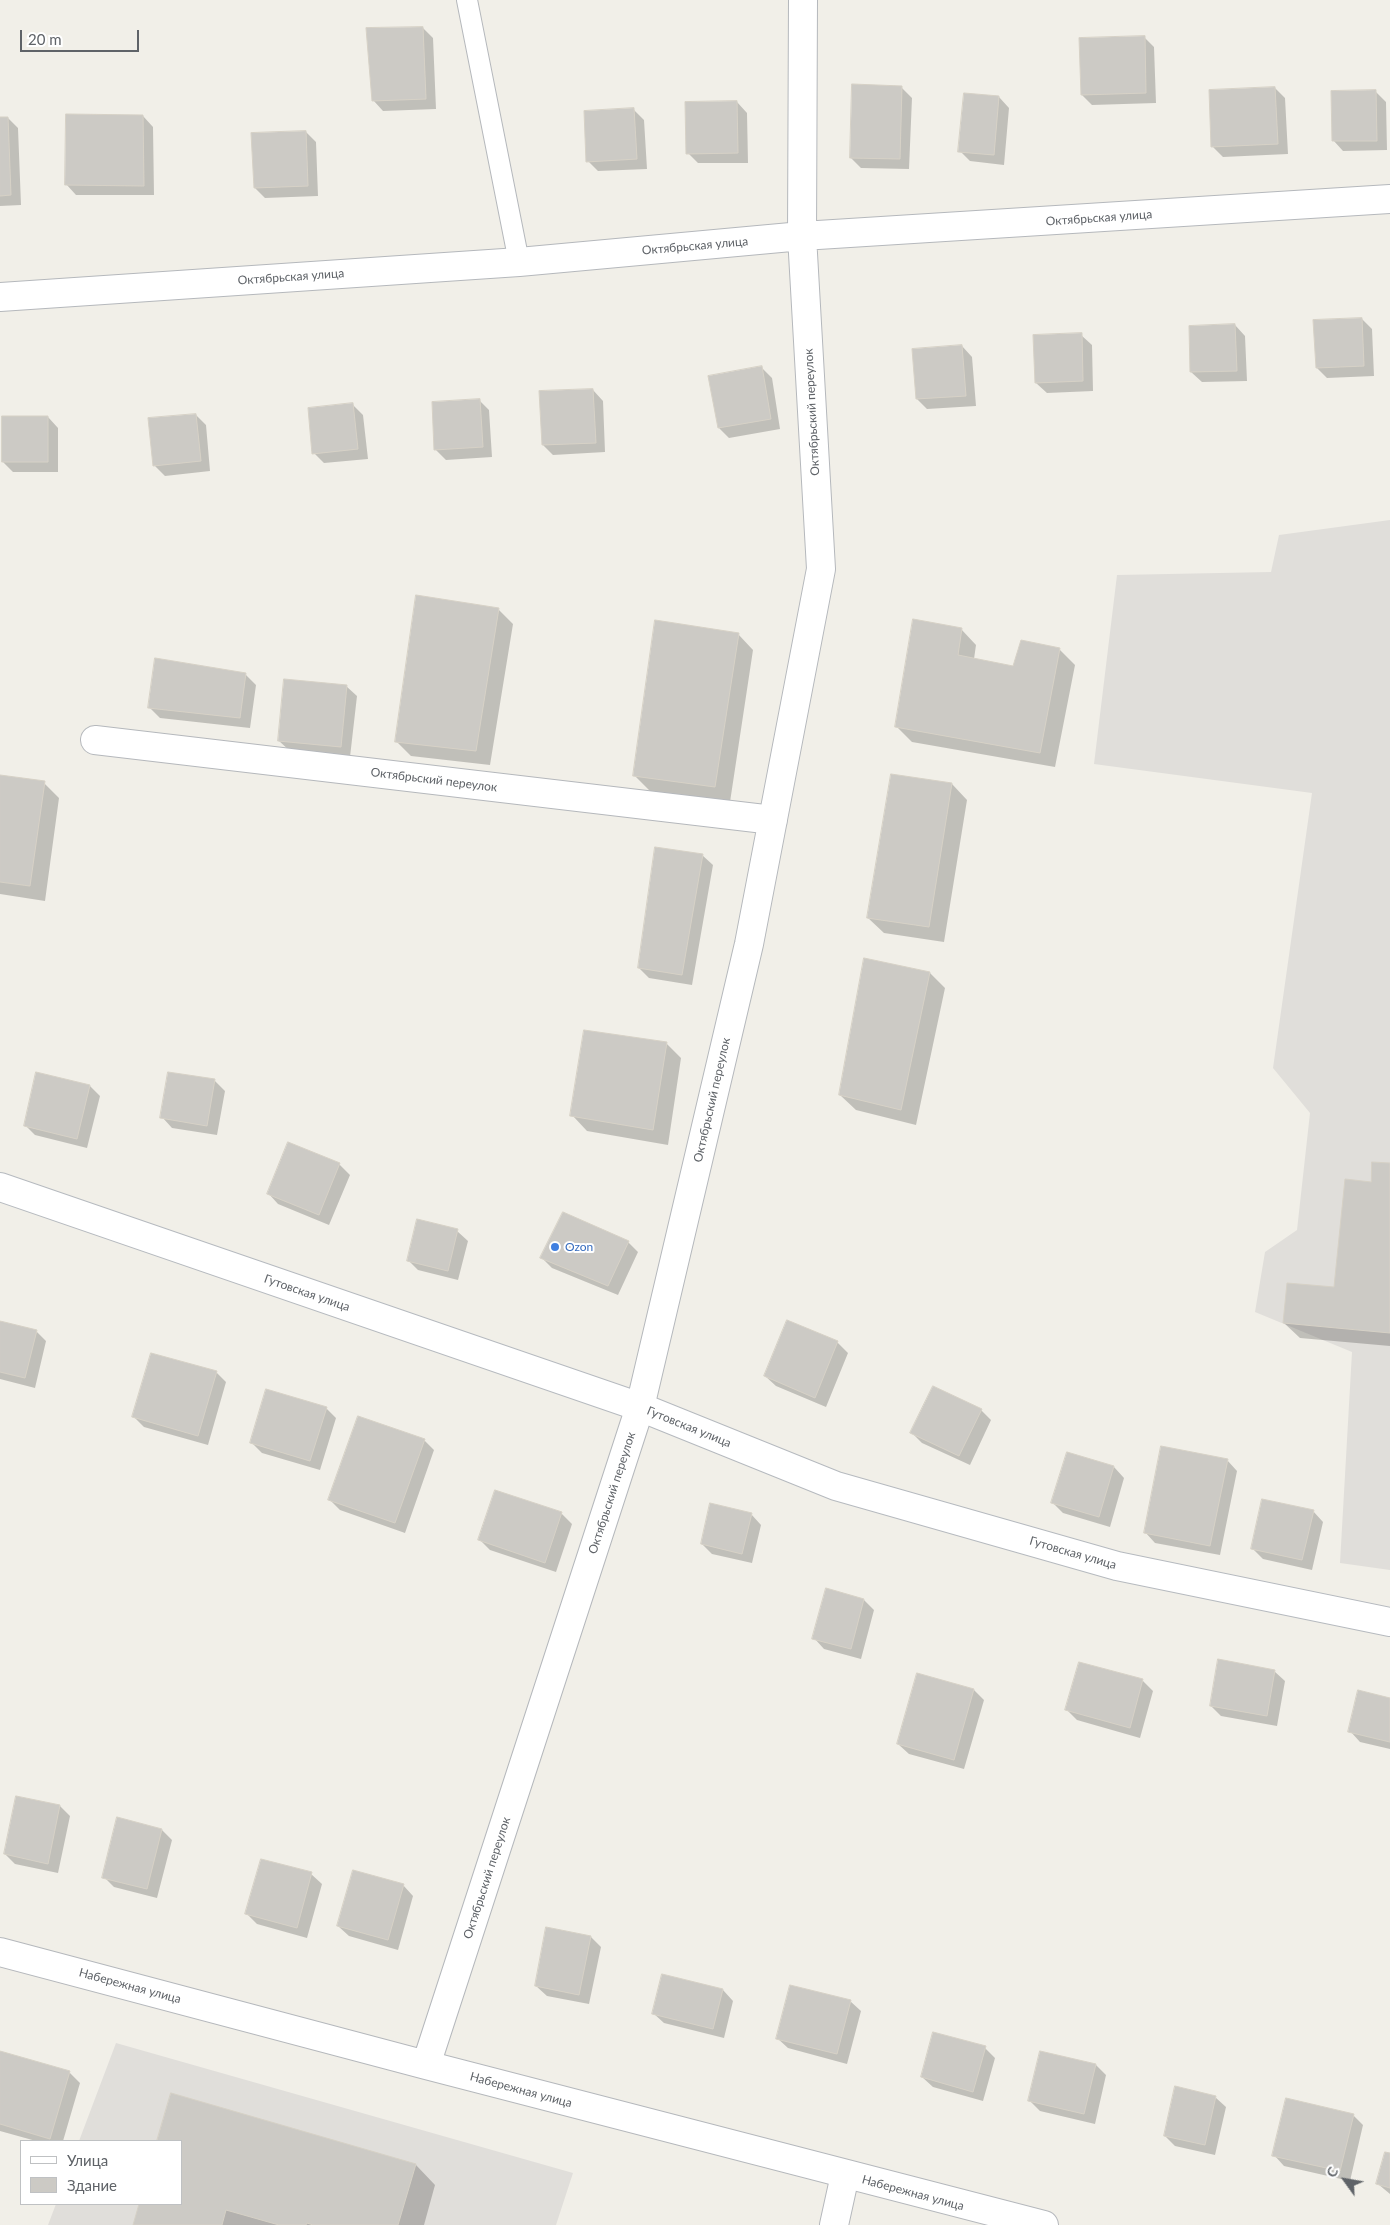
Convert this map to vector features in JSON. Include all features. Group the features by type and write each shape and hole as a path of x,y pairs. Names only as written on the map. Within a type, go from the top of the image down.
{"street":[{"name":"Октябрьский переулок","path":"426,2065 640,1407 749,944 820,569 802,236 803,0"},
{"name":"Октябрьская улица","path":"0,297 519,262 802,236 1390,200"},
{"name":"Октябрьский переулок","path":"95,740 772,820"},
{"name":"Гутовская улица","path":"0,1187 640,1407 836,1486 1117,1566 1390,1622"},
{"name":"Набережная улица","path":"0,1952 845,2175 1044,2225"},
{"path":"834,2225 845,2175"}],"lane":[{"path":"467,0 519,262"}],"shaded area":[{"path":"1390,520 1390,1570 1340,1563 1352,1352 1255,1312 1265,1252 1297,1230 1310,1113 1273,1068 1312,793 1094,764 1117,575 1271,572 1279,535"},
{"path":"116,2043 573,2173 556,2225 48,2225 56,2205 182,2205 182,2140 79,2140"}],"building":[{"path":"423,27 426,99 372,101 366,28"},
{"path":"1145,36 1146,93 1081,95 1079,38"},
{"path":"852,84 902,86 900,159 850,158"},
{"path":"1275,87 1278,144 1211,147 1209,90"},
{"path":"1376,90 1377,141 1332,141 1331,91"},
{"path":"964,93 999,96 994,155 958,152"},
{"path":"737,101 738,153 686,154 685,102"},
{"path":"634,108 637,159 586,162 584,111"},
{"path":"66,114 143,115 144,186 65,185"},
{"path":"0,117 8,117 11,195 0,196"},
{"path":"306,131 308,186 254,188 251,133"},
{"path":"1362,318 1364,366 1316,368 1313,320"},
{"path":"1235,324 1237,371 1190,372 1189,326"},
{"path":"1082,333 1083,381 1035,383 1033,335"},
{"path":"962,345 966,396 916,399 912,349"},
{"path":"762,366 771,419 718,428 708,376"},
{"path":"593,389 596,443 542,445 539,391"},
{"path":"480,399 483,447 434,450 432,402"},
{"path":"353,403 358,449 312,454 308,408"},
{"path":"196,414 201,461 153,466 148,418"},
{"path":"2,416 48,416 48,462 2,462"},
{"path":"416,595 499,608 476,751 395,742"},
{"path":"913,619 962,628 958,655 1013,666 1021,640 1060,648 1040,753 895,727"},
{"path":"655,620 739,633 715,787 633,776"},
{"path":"155,658 246,673 240,718 148,708"},
{"path":"284,679 347,685 341,747 278,741"},
{"path":"891,774 952,783 929,927 867,918"},
{"path":"0,775 45,781 30,886 0,882"},
{"path":"655,847 703,854 682,975 638,968"},
{"path":"864,958 930,972 901,1110 839,1095"},
{"path":"584,1030 667,1042 653,1130 570,1116"},
{"path":"36,1072 90,1085 77,1139 24,1126"},
{"path":"168,1072 215,1079 207,1126 160,1118"},
{"path":"288,1142 340,1163 319,1215 267,1194"},
{"path":"1372,1162 1390,1163 1390,1333 1283,1323 1287,1283 1334,1287 1345,1179 1371,1182"},
{"path":"563,1212 629,1241 608,1286 540,1258"},
{"path":"417,1219 458,1229 448,1271 407,1261"},
{"path":"787,1320 838,1341 815,1398 764,1376"},
{"path":"0,1321 37,1330 25,1378 0,1372"},
{"path":"151,1353 217,1371 198,1436 132,1417"},
{"path":"933,1386 982,1409 959,1456 910,1433"},
{"path":"266,1389 327,1407 310,1461 250,1443"},
{"path":"358,1416 425,1439 395,1523 328,1500"},
{"path":"1161,1446 1228,1459 1210,1546 1144,1533"},
{"path":"1067,1452 1114,1466 1099,1517 1051,1503"},
{"path":"495,1490 562,1512 545,1563 478,1540"},
{"path":"1262,1499 1314,1510 1302,1560 1251,1549"},
{"path":"710,1503 752,1513 742,1554 701,1544"},
{"path":"826,1588 864,1599 851,1649 812,1639"},
{"path":"1218,1659 1275,1670 1267,1716 1210,1706"},
{"path":"1079,1662 1143,1679 1130,1728 1065,1710"},
{"path":"917,1673 974,1689 954,1760 897,1744"},
{"path":"1358,1690 1390,1698 1390,1742 1348,1732"},
{"path":"16,1796 60,1805 48,1864 4,1854"},
{"path":"117,1817 162,1829 147,1889 102,1878"},
{"path":"261,1859 312,1872 297,1928 245,1914"},
{"path":"353,1870 404,1884 388,1940 337,1926"},
{"path":"546,1927 591,1936 579,1995 535,1986"},
{"path":"662,1974 723,1989 713,2029 652,2014"},
{"path":"790,1985 851,2000 837,2054 776,2039"},
{"path":"933,2032 986,2046 973,2092 921,2077"},
{"path":"0,2051 70,2071 50,2139 0,2124"},
{"path":"1040,2051 1096,2064 1084,2114 1028,2101"},
{"path":"1175,2086 1216,2096 1205,2145 1164,2136"},
{"path":"171,2093 416,2164 398,2225 313,2225 307,2223 306,2225 279,2225 226,2210 222,2225 133,2225 139,2205 182,2205 182,2140 157,2140"},
{"path":"1286,2098 1354,2114 1340,2171 1272,2156"},
{"path":"1385,2152 1390,2153 1390,2188 1376,2184"}],"place":[{"name":"Ozon","path":"555,1247"}]}
